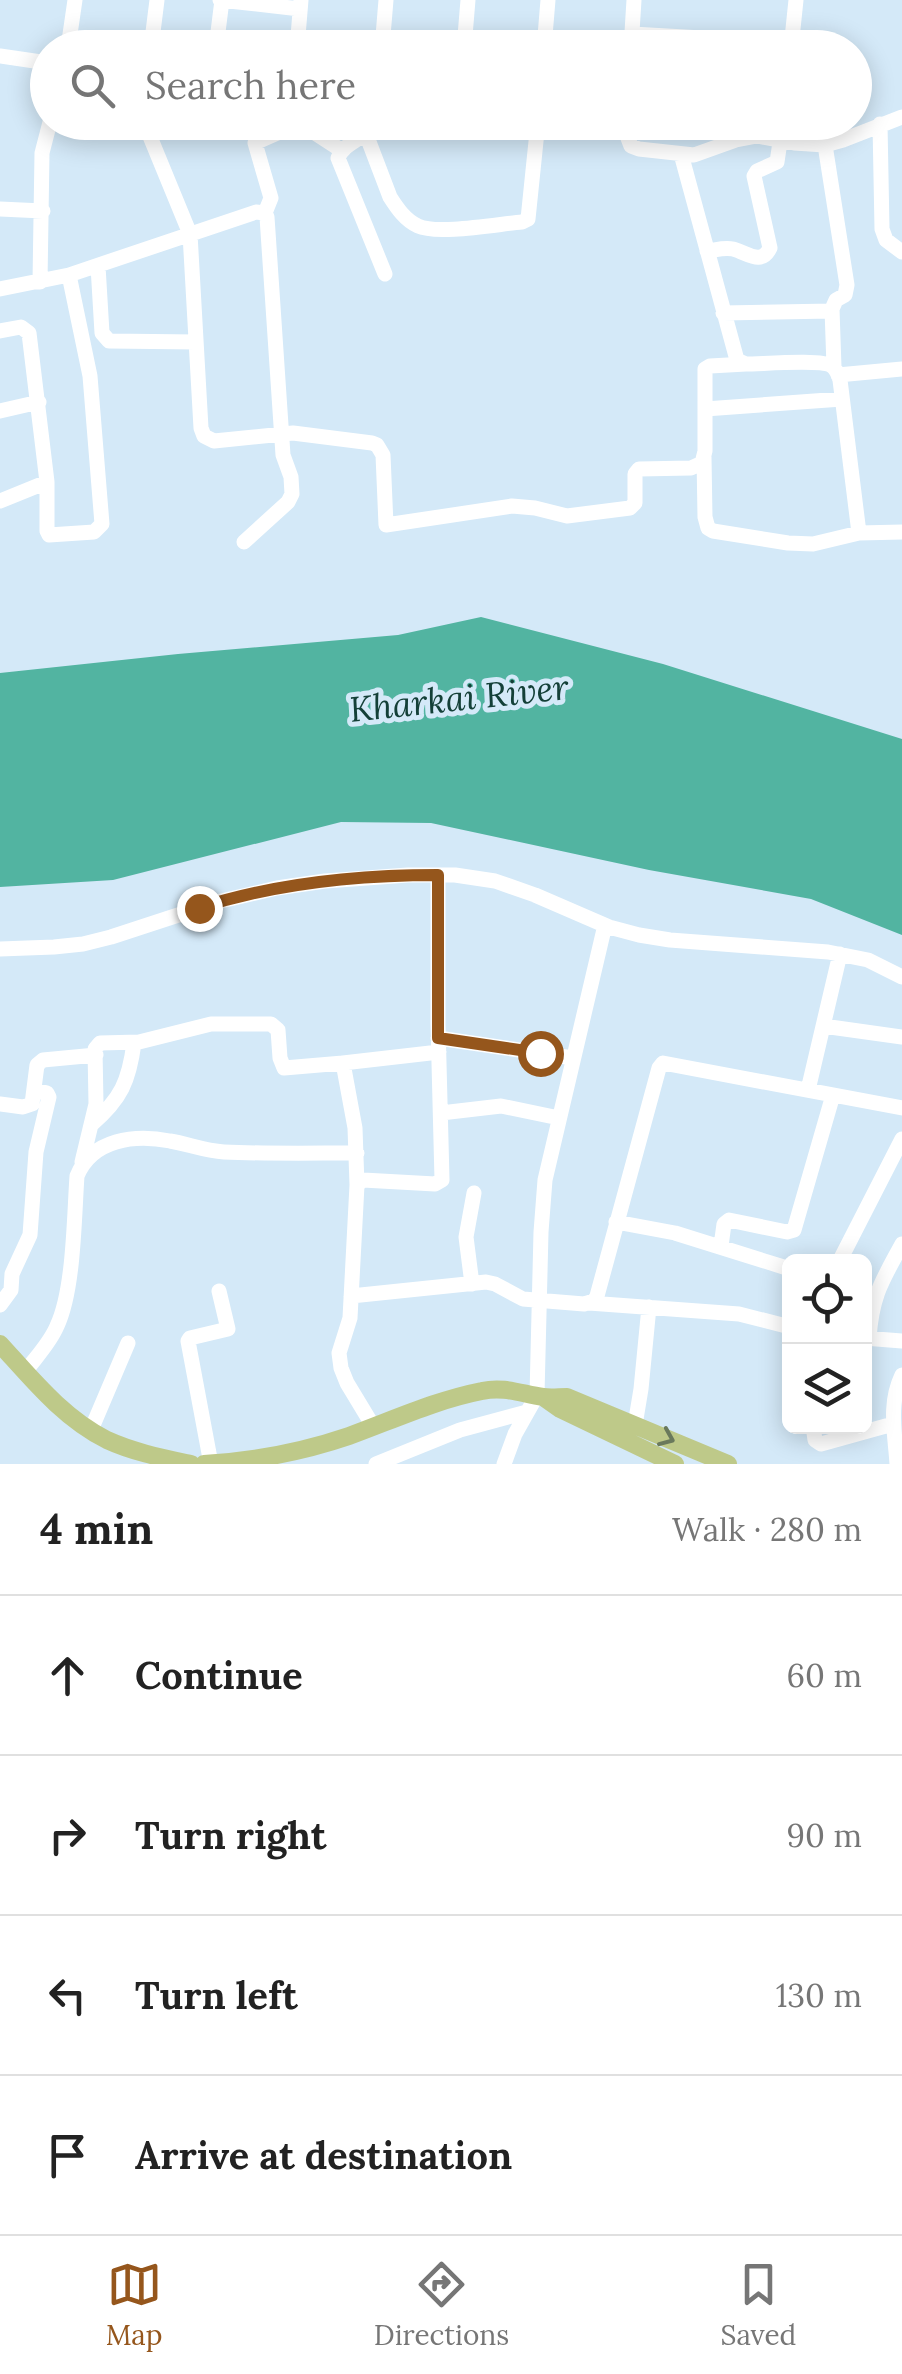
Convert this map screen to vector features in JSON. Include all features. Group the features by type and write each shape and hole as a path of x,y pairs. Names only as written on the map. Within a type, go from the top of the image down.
{"main road":[{"path":"0,1344 71,1418 108,1440 191,1464"},
{"path":"208,1464 292,1453 421,1408 499,1388 540,1396 567,1396 728,1464"},
{"path":"540,1396 665,1462"}],"street":[{"path":"71,30 75,0"},
{"path":"153,30 157,0"},
{"path":"218,30 221,0 301,4 299,30"},
{"path":"384,30 386,0"},
{"path":"466,30 468,0"},
{"path":"546,30 548,0"},
{"path":"633,30 634,0"},
{"path":"793,30 796,0"},
{"path":"0,56 30,60"},
{"path":"872,127 902,116"},
{"path":"880,124 882,229 886,240 902,252"},
{"path":"40,282 45,140"},
{"path":"150,140 190,234 200,428 204,436 214,441 305,433 372,442 383,454 384,523 389,526 512,506 568,516 626,510 635,504 635,474 639,469 698,466 704,457"},
{"path":"244,542 292,494 283,456 265,213 270,198 255,143 261,140"},
{"path":"325,140 341,150"},
{"path":"354,140 341,150 338,164 385,274"},
{"path":"373,140 395,205 411,222 431,230 528,220 536,140"},
{"path":"629,140 631,146 681,154 705,153 739,140"},
{"path":"776,140 825,145 843,140"},
{"path":"707,252 730,248 756,257 768,253 754,176 776,162 781,141"},
{"path":"825,145 847,285 832,312 836,371 859,533"},
{"path":"681,154 734,355 746,364"},
{"path":"0,208 43,212"},
{"path":"0,289 69,275 256,212 265,213"},
{"path":"98,266 102,333 109,341 196,342"},
{"path":"0,331 21,327 29,333 47,482 46,531 49,535 89,533 102,524 90,376 69,275"},
{"path":"723,314 832,312"},
{"path":"902,370 836,371 821,362 705,368 704,457 705,518 713,531 813,544 859,533 902,532"},
{"path":"705,409 842,399"},
{"path":"0,411 39,402"},
{"path":"0,501 47,482"},
{"path":"357,1185 364,1180 434,1184 443,1177 438,875"},
{"path":"0,949 83,944 276,888 342,880 455,875 495,881 639,935 840,954 868,960 902,977"},
{"path":"504,1464 526,1412 540,1396 544,1190 605,925"},
{"path":"808,1090 840,954"},
{"path":"82,1166 96,1104 96,1047 100,1044 134,1043 211,1024 271,1024 278,1030 284,1068 343,1063 439,1045 573,1058"},
{"path":"823,1026 902,1037"},
{"path":"92,1124 120,1096 130,1070 134,1043"},
{"path":"0,1104 28,1106 34,1101 38,1065 43,1060 96,1055"},
{"path":"343,1063 355,1128 357,1185 351,1296 347,1331 338,1353 340,1368 373,1426"},
{"path":"589,1303 597,1296 660,1064 902,1108"},
{"path":"0,1305 12,1290 12,1274 30,1235 36,1152 49,1098 47,1093 35,1090"},
{"path":"721,1246 724,1224 729,1220 787,1232 794,1230 833,1095"},
{"path":"441,1113 501,1106 559,1118"},
{"path":"25,1372 56,1328 63,1310 77,1176 90,1156 112,1143 146,1138 220,1152 357,1153"},
{"path":"843,1254 901,1145"},
{"path":"472,1284 466,1238 474,1193"},
{"path":"616,1222 675,1232 782,1266"},
{"path":"872,1306 902,1244"},
{"path":"351,1296 494,1284 516,1297 740,1314 782,1325"},
{"path":"208,1464 188,1341 228,1329 218,1290"},
{"path":"635,1425 648,1308"},
{"path":"872,1338 902,1341"},
{"path":"91,1430 128,1343"},
{"path":"897,1464 892,1408 902,1375"},
{"path":"376,1464 460,1430 526,1412"},
{"path":"872,1430 893,1424"},
{"path":"460,1430 515,1434"},
{"path":"814,1434 821,1444 857,1434"}],"water":[{"name":"Kharkai River","path":"481,617 663,664 902,739 902,935 811,899 649,870 431,823 341,822 113,880 0,887 0,673 398,635"}],"route":[{"path":"199,908 276,888 325,881 438,875 438,1038 540,1053"}]}
